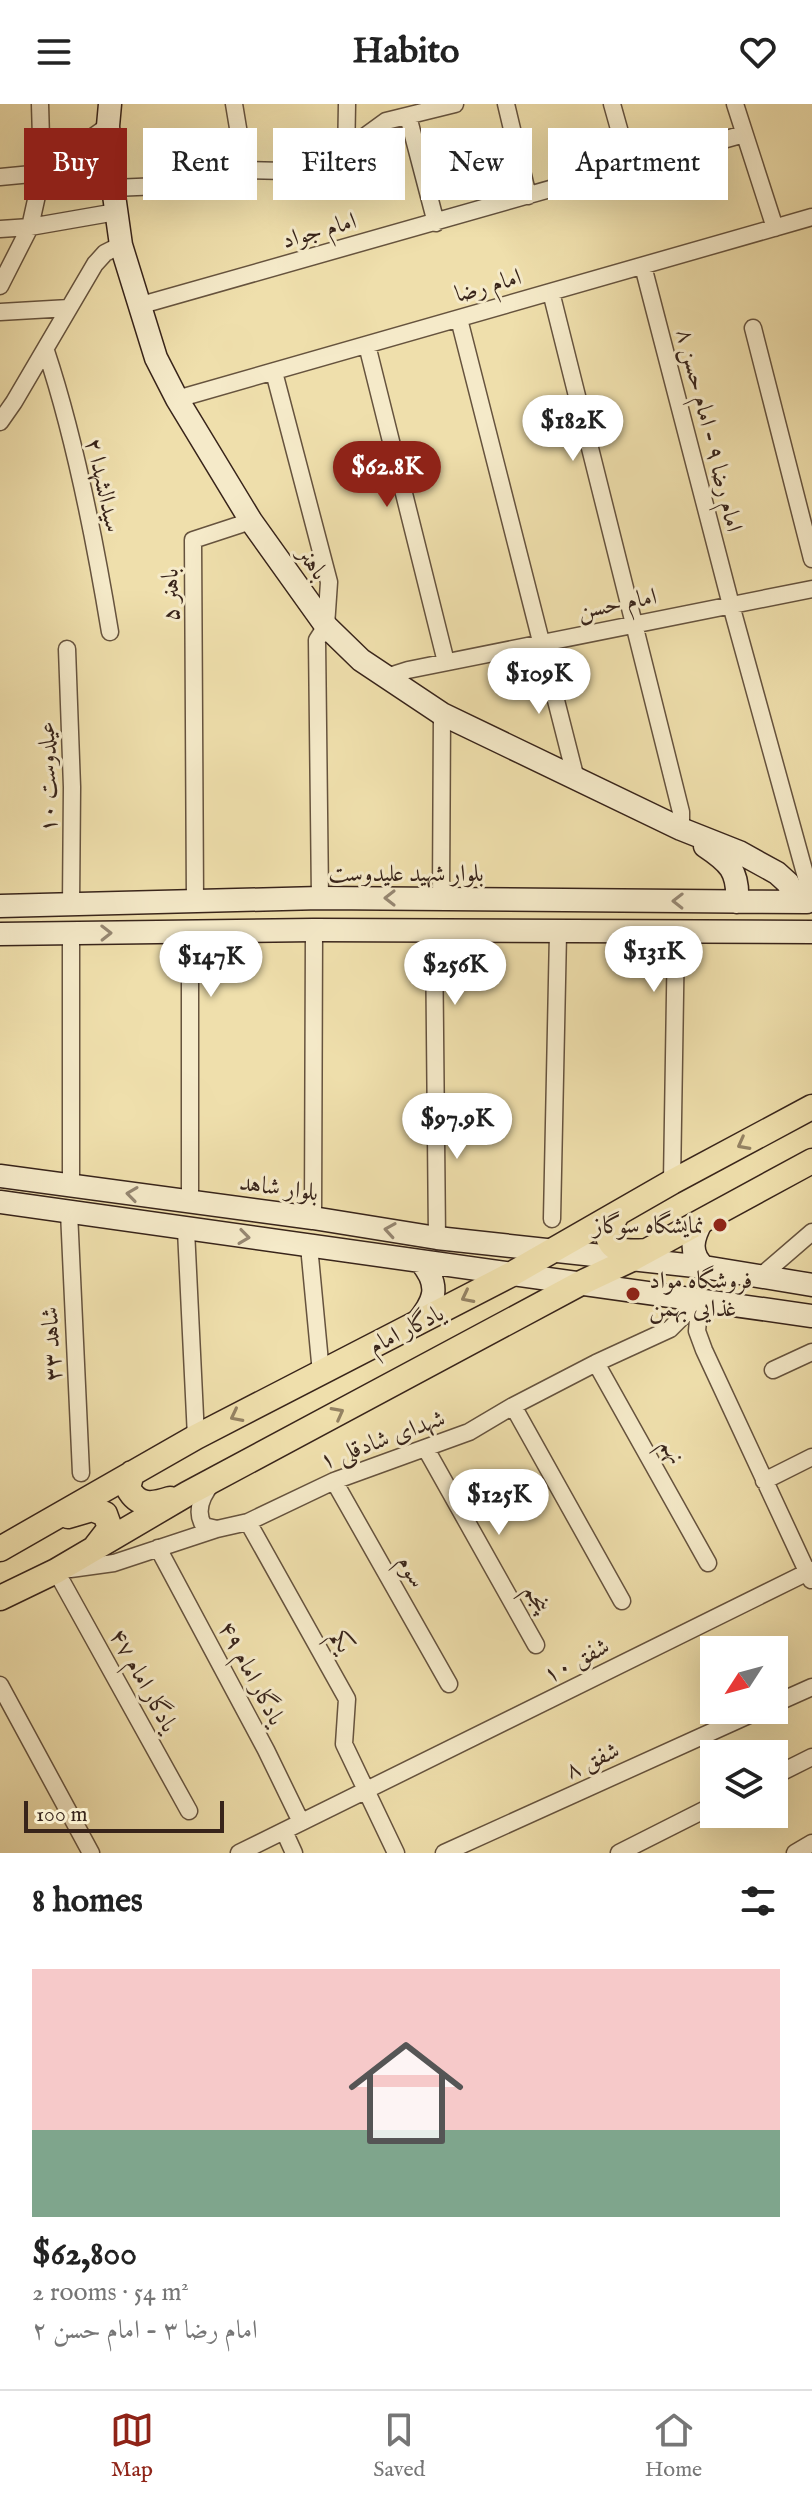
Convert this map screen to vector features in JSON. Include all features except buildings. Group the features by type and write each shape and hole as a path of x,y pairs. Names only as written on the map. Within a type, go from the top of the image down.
{"main road":[{"name":"باهنر","path":"114,200 121,245 138,306 156,358 177,399 251,521 346,649 442,714 681,829 727,846 777,873 807,901"},
{"name":"باهنر","path":"681,829 728,864 735,873 737,902"},
{"name":"بلوار شهید علیدوست","path":"0,906 320,898 807,901"},
{"path":"150,932 151,903"},
{"path":"0,934 314,930 808,937"},
{"name":"یادگار امام","path":"11,1543 196,1437 505,1278 672,1182 812,1107"},
{"name":"یادگار امام","path":"0,1598 56,1571 217,1477 812,1161"},
{"name":"بلوار شاهد","path":"0,1176 437,1238 550,1252 638,1256 812,1285"},
{"path":"0,1202 421,1262 505,1278 579,1284 812,1316"},
{"path":"618,1213 607,1232 611,1245 618,1251 638,1256"},
{"path":"702,1221 693,1241 697,1261 704,1267"},
{"path":"416,1324 431,1302 434,1286 431,1274 421,1262"},
{"path":"505,1278 519,1296 520,1305 515,1318"},
{"path":"132,1473 128,1488 136,1500 143,1503 150,1505 187,1494"},
{"path":"11,1543 69,1516 92,1509 105,1514 110,1528 91,1551"}],"street":[{"path":"40,104 41,128"},
{"path":"234,104 238,128"},
{"path":"347,104 347,128"},
{"path":"376,128 386,121 455,104"},
{"path":"506,104 512,128"},
{"path":"612,104 619,128"},
{"path":"735,104 775,228"},
{"path":"408,116 436,223"},
{"name":"امام جواد","path":"728,139 744,134"},
{"path":"0,177 24,175"},
{"path":"0,286 30,227 36,200"},
{"name":"امام جواد","path":"138,306 514,200"},
{"path":"0,229 116,212"},
{"name":"امام رضا","path":"177,399 812,217"},
{"path":"0,422 46,351 95,264 105,253 121,245"},
{"name":"امام رضا ۹ - امام حسن ۸","path":"643,266 807,901"},
{"path":"551,292 681,812 681,829"},
{"path":"0,312 69,308"},
{"path":"459,319 576,779"},
{"path":"753,328 812,559"},
{"path":"367,345 446,662"},
{"name":"سیدالشهدا ۲","path":"46,351 85,507 110,632"},
{"path":"274,372 329,582 326,626 317,640 320,898"},
{"name":"باهنر ۵","path":"195,902 193,540 251,521"},
{"name":"امام حسن","path":"386,677 446,662 812,589"},
{"name":"عیلدوست ۱۰","path":"67,649 72,787 71,905"},
{"path":"441,899 442,714"},
{"path":"313,1218 314,930"},
{"path":"434,931 437,1238"},
{"path":"190,932 190,1201"},
{"path":"71,933 71,1185"},
{"path":"552,1219 558,933"},
{"path":"672,1182 676,933"},
{"name":"شاهد ۳۳","path":"69,1212 81,1473"},
{"path":"186,1230 196,1437"},
{"path":"761,1276 812,1232"},
{"path":"309,1246 321,1373"},
{"path":"700,1299 697,1331 764,1481 810,1574"},
{"name":"شهدای شادقلی ۱","path":"56,1571 114,1563 248,1522 334,1481 469,1432 596,1363 670,1329 700,1299"},
{"path":"773,1370 812,1352"},
{"name":"نهم","path":"596,1363 708,1563"},
{"path":"513,1406 622,1601"},
{"name":"پنجم","path":"426,1449 536,1645"},
{"path":"764,1481 812,1457"},
{"path":"217,1477 205,1492 199,1511 204,1526 217,1529"},
{"name":"سوم","path":"334,1481 449,1684"},
{"name":"یکم","path":"248,1522 347,1699 344,1744 396,1853"},
{"name":"یادگار امام ۴۹","path":"158,1548 301,1822"},
{"name":"یادگار امام ۴۷","path":"56,1571 189,1811"},
{"name":"شفق ۱۰","path":"239,1853 810,1574"},
{"path":"0,1685 91,1853"},
{"path":"788,1698 812,1687"},
{"name":"شفق ۸","path":"444,1853 729,1724"},
{"path":"788,1769 812,1757"},
{"path":"619,1853 700,1812"},
{"path":"284,1831 294,1853"},
{"path":"795,1853 812,1843"}],"place":[{"name":"نمایشگاه سوگاز","path":"720,1225"},
{"name":"فروشگاه مواد غذایی بهمن","path":"633,1294"}]}
